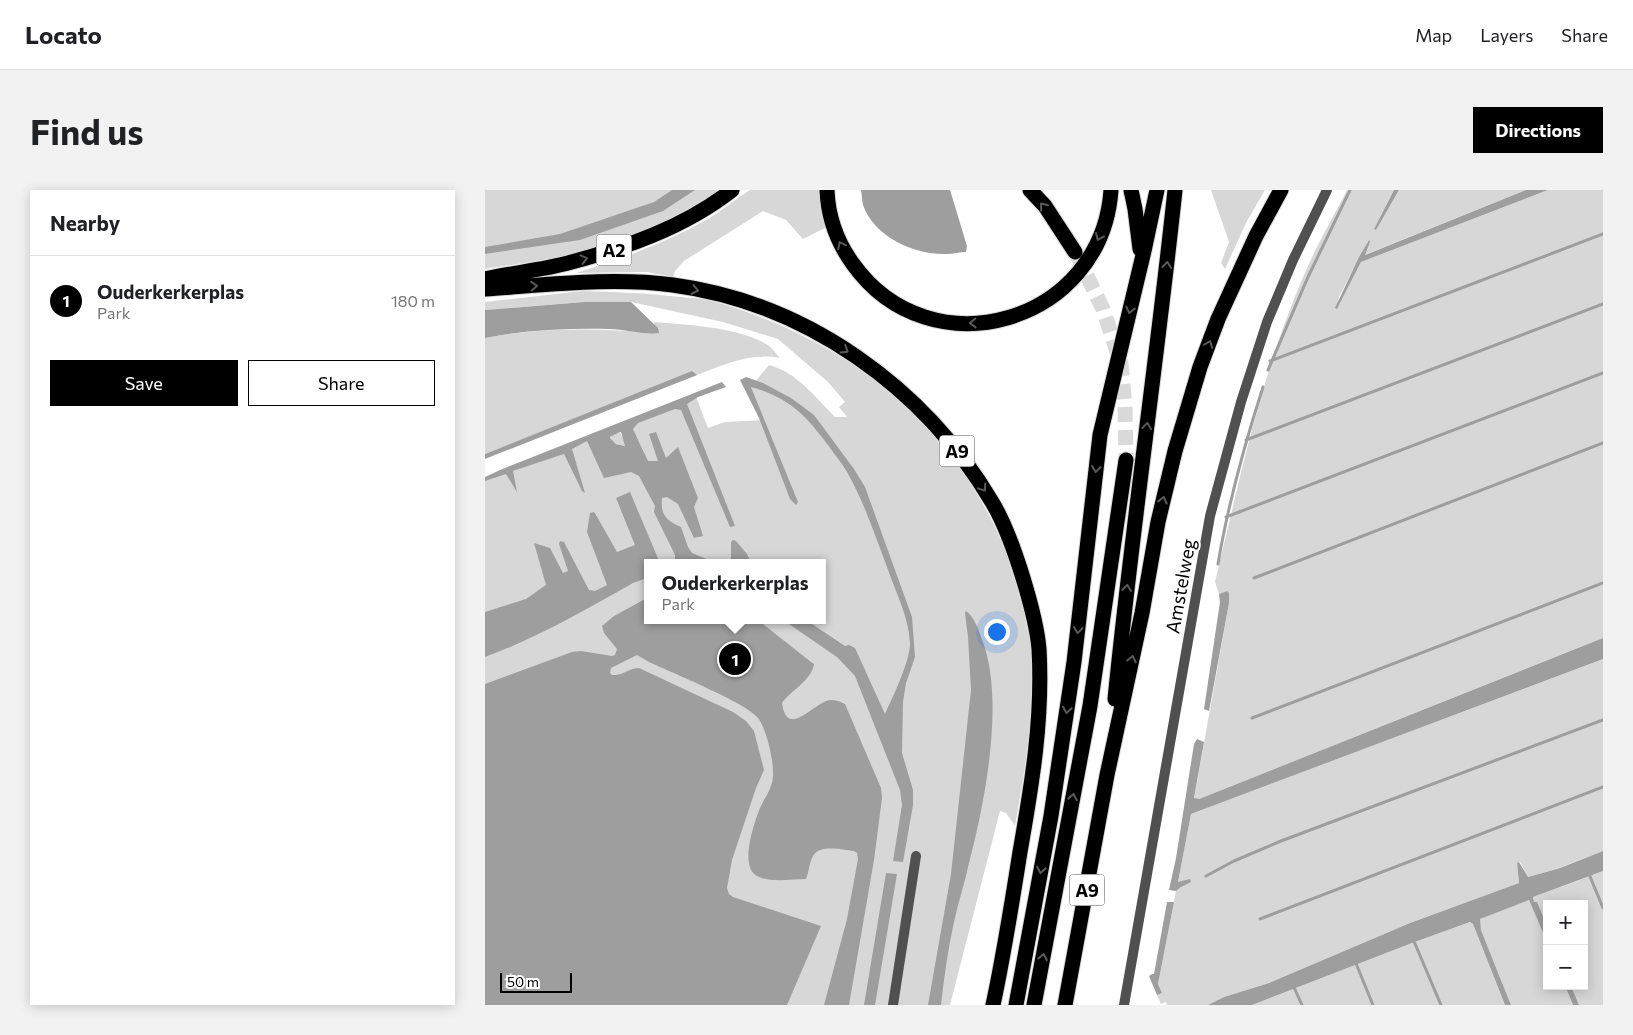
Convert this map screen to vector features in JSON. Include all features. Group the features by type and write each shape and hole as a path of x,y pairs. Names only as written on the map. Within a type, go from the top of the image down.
{"highway":[{"name":"A2","path":"485,279 566,264 622,247 683,221 732,190"},
{"path":"827,190 832,222 844,251 858,271 883,296 914,314 951,323 974,324 997,322 1031,310 1056,295 1071,281 1087,261 1099,240 1109,208 1111,190"},
{"path":"1030,190 1045,206 1075,252"},
{"path":"1131,190 1141,263"},
{"path":"1016,1005 1051,816 1074,662 1101,435 1157,190"},
{"name":"A9","path":"1107,775 1124,612 1164,297 1175,190"},
{"name":"A9","path":"1065,1005 1107,775 1158,522 1188,403 1199,367 1233,285 1256,236 1281,190"},
{"name":"A9","path":"485,288 628,282 675,286 748,302 818,333 867,363 923,410 948,438 971,470 993,502 1011,540 1029,599 1039,646 1040,712 1036,748 1005,946 993,1005"},
{"name":"A9","path":"1034,1005 1090,706 1126,460"}],"street":[{"name":"Amstelweg","path":"1124,1005 1210,516 1241,402 1267,322 1293,260 1327,190"},
{"path":"893,1005 916,856"}],"shaded area":[{"path":"485,190 722,190 649,231 575,255 485,269"},
{"path":"672,190 695,190 663,211 580,240 485,254 485,247 560,234 654,202"},
{"path":"750,190 821,190 829,226 803,239 786,220 763,211 684,261 675,271 673,277 647,272 576,273 627,256 677,235 708,219"},
{"path":"861,190 950,190 967,246 966,252 934,253 921,251 897,242 886,235 868,216 863,205"},
{"path":"1211,190 1265,190 1247,221 1225,269 1221,263 1229,242"},
{"path":"1347,190 1394,190 1374,229 1376,230 1399,190 1526,190 1364,255 1370,242 1368,241 1339,297 1337,309 1361,262 1548,190 1603,190 1603,638 1199,799 1194,799 1229,603 1227,591 1219,594 1215,582 1245,455 1256,413 1297,290"},
{"path":"1394,190 1399,190 1376,230 1374,229"},
{"path":"1526,190 1548,190 1361,262 1337,309 1335,308 1369,240 1365,255"},
{"path":"582,291 704,299 745,312 778,324 810,339 869,376 897,398 922,422 946,448 961,469 984,506 1004,546 1014,573 1030,640 1032,693 1029,738 1015,826 1006,813 1000,811 950,1005 485,1005 485,480 564,454 582,439 644,452 628,420 695,394 708,428 725,422 764,420 751,387 769,365 789,374 797,380 835,417 847,417 839,407 845,402 828,382 778,339 723,322 631,302 584,302 485,310 485,302"},
{"path":"584,302 631,302 658,328 659,333 609,329 562,329 531,331 485,338 485,310"},
{"path":"654,322 714,328 744,335 769,346 780,358 755,357 742,359 682,381 672,380 485,454 485,338 548,330 612,330 655,333"},
{"path":"692,371 697,375 485,459 485,454"},
{"path":"746,377 763,383 791,398 814,415 854,469 865,487 912,617 915,657 906,683 903,702 902,753 913,790 913,805 903,862 893,861 902,805 900,790 855,676 837,657 789,624 812,624 845,646 849,645 855,648 885,714 901,679 909,651 909,633 904,614 874,531 843,465 811,424 795,408 775,396 751,387 798,502 796,505 790,499 759,418 740,380"},
{"path":"722,382 726,387 698,397 687,404 735,526 730,527 681,410 675,409 638,423 633,429 648,461 658,461 649,434 656,432 666,458 678,447 698,498 694,507 703,536 694,538 678,504 667,497 662,498 663,513 668,520 681,527 692,553 706,559 675,559 675,555 654,512 655,506 639,476 631,472 604,478 587,441 572,449 585,493 582,491 564,454 513,471 517,492 506,474 485,481 485,477","holes":["621,432 625,446 616,444 610,437"]},
{"path":"620,432 626,446 615,443 610,437"},
{"path":"630,492 658,559 644,559 644,579 633,583 542,632 485,657 485,612 526,599 546,585 534,543 550,548 563,573 568,571 559,544 560,541 564,542 589,590 595,591 607,585 587,532 590,513 594,512 617,552 635,545 616,498"},
{"path":"733,540 736,541 749,559 731,559 731,542"},
{"path":"1227,591 1229,593 1229,603 1209,711 1204,709 1220,602 1219,594"},
{"path":"644,600 644,624 763,624 814,664 809,675 801,685 782,703 785,714 789,718 795,719 802,716 830,700 845,704 881,788 882,798 874,860 849,1005 824,1005 847,919 858,859 857,853 838,849 826,849 816,852 806,879 774,880 757,876 749,864 749,844 757,815 770,789 773,777 769,746 761,723 758,718 739,704 637,655 611,668 610,673 616,675 639,668 733,712 746,721 754,731 764,770 756,788 732,860 727,888 729,894 733,897 821,926 787,1005 485,1005 485,684 572,652 581,651 615,655 617,649 604,633 602,626 614,616"},
{"path":"966,611 977,626 988,661 992,689 990,749 981,810 950,942 941,1005 928,1005 951,874 971,690"},
{"path":"1603,638 1603,659 1191,814 1178,882 1190,879 1191,882 1176,891 1169,890 1194,744 1197,739 1204,742 1194,798 1199,799"},
{"path":"1603,659 1603,851 1559,868 1528,877 1520,862 1517,863 1519,883 1410,923 1269,983 1224,997 1208,1005 1167,1005 1166,1002 1161,1004 1157,995 1162,993 1158,984 1176,891 1181,887 1178,882 1191,814"},
{"path":"1603,851 1603,871 1533,897 1543,916 1543,933 1529,900 1480,919 1481,930 1511,1005 1505,1005 1473,924 1470,922 1252,1005 1208,1005 1224,997 1269,983 1410,923 1519,883 1517,863 1519,862 1528,877 1560,868"},
{"path":"1603,871 1603,1005 1579,1005 1573,990 1588,990 1588,900 1543,900 1543,917 1533,897"},
{"path":"886,873 897,874 875,1005 864,1005"},
{"path":"1529,900 1543,933 1543,990 1567,990 1573,1005 1511,1005 1481,930 1479,919"},
{"path":"1167,902 1174,902 1158,984 1162,993 1157,995 1149,976 1154,974"},
{"path":"1470,922 1473,924 1505,1005 1252,1005 1412,943"},
{"path":"1567,990 1573,990 1579,1005 1573,1005"}],"waterway":[{"path":"1268,370 1308,277 1350,190"},
{"path":"1270,361 1603,234"},
{"path":"1246,440 1603,304"},
{"path":"1226,517 1603,373"},
{"path":"1218,564 1237,475 1263,387"},
{"path":"1254,578 1603,443"},
{"path":"1252,718 1603,583"},
{"path":"1206,876 1234,861 1281,841 1603,720"},
{"path":"1260,919 1603,787"},
{"path":"1589,874 1603,908"},
{"path":"1413,939 1441,1005"},
{"path":"1355,961 1373,1005"},
{"path":"1293,985 1302,1005"}],"tunnel":[{"path":"1077,255 1103,309 1121,364 1125,407 1126,460"}],"place":[{"name":"Ouderkerkerplas","path":"735,659"}]}
